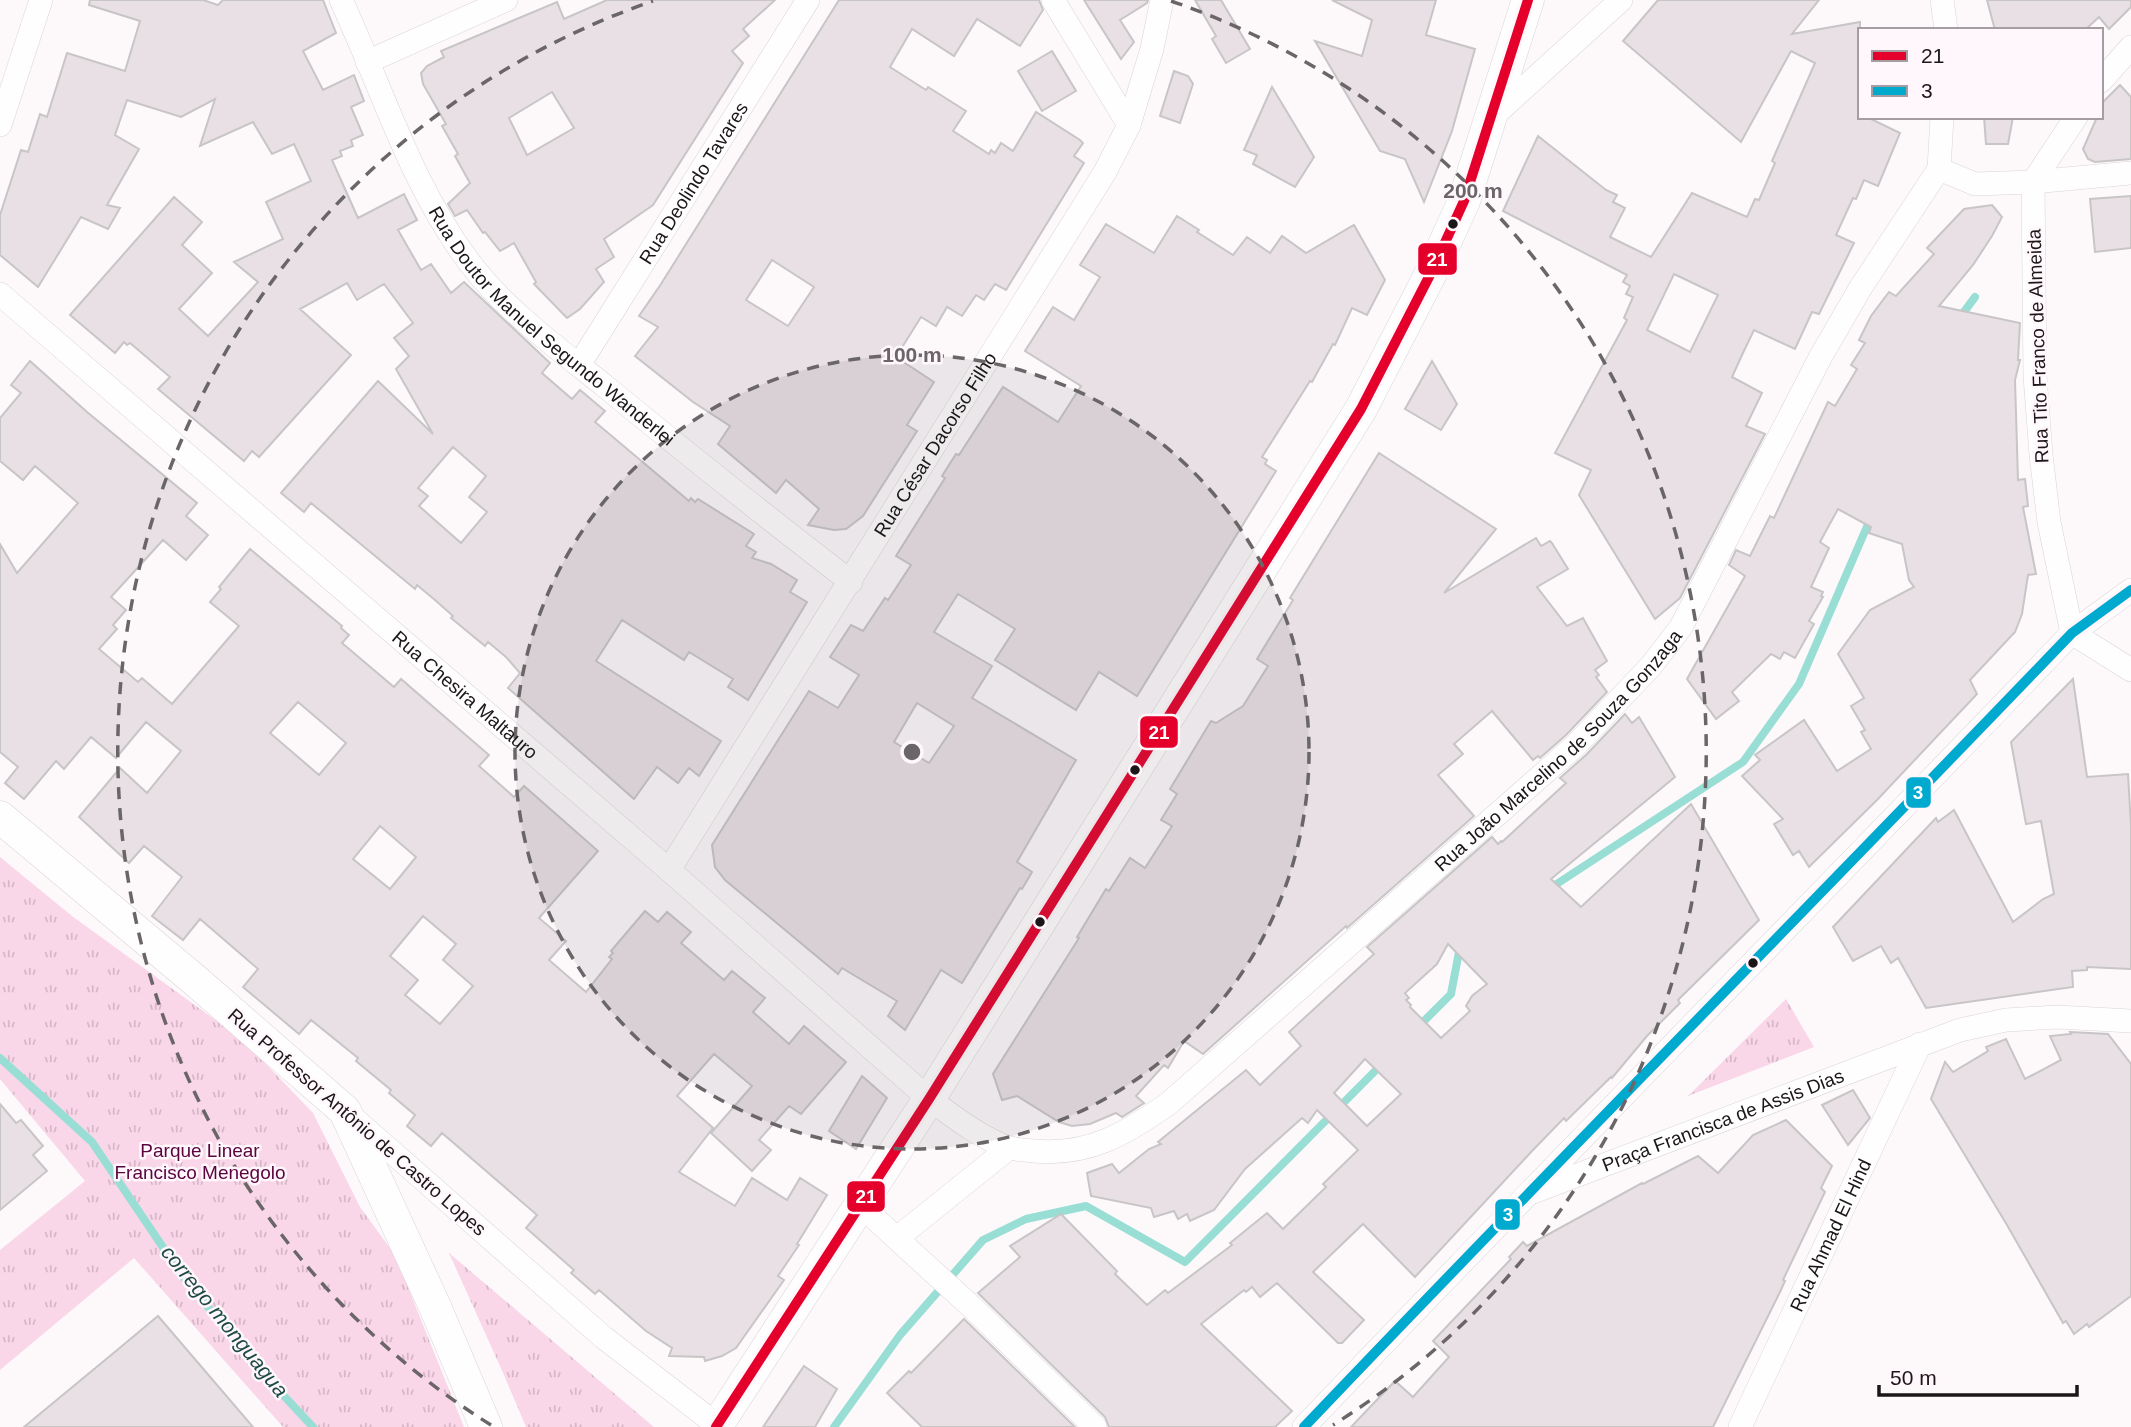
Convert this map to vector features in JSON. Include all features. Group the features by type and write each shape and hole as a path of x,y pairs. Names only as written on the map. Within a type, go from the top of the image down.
{"main road":[{"path":"717,1426 929,1099 1361,409 1438,260 1464,201 1528,0"},
{"name":"Rua Professor Antônio de Castro Lopes","path":"0,817 197,982 345,1111"},
{"path":"345,1111 436,1309 486,1427"}],"street":[{"path":"0,125 41,0"},
{"name":"Rua Doutor Manuel Segundo Wanderlei","path":"341,0 434,210 470,263 514,310 579,365 851,582"},
{"path":"367,62 506,0"},
{"name":"Rua Deolindo Tavares","path":"579,365 808,0"},
{"path":"1053,0 1129,125"},
{"name":"Rua César Dacorso Filho","path":"669,870 1105,172 1129,125 1152,49 1162,0"},
{"path":"1490,119 1621,0"},
{"path":"1942,0 1946,28"},
{"path":"2103,79 2131,47"},
{"path":"1942,119 1939,169 1975,184 2131,173"},
{"path":"2033,182 2075,119"},
{"name":"Rua João Marcelino de Souza Gonzaga","path":"929,1099 967,1126 1009,1148 1050,1152 1088,1147 1127,1132 1168,1104 1576,744 1651,666 1681,627 1821,356 1861,287 1939,169"},
{"name":"Rua Tito Franco de Almeida","path":"2033,182 2035,376 2040,455 2049,522 2072,633"},
{"name":"Rua Chesira Maltauro","path":"0,294 669,870 929,1099"},
{"path":"1304,1427 2072,633 2131,590"},
{"path":"2072,633 2131,670"},
{"name":"Praça Francisca de Assis Dias","path":"1527,1194 1960,1030 2006,1020 2059,1017 2131,1021"},
{"name":"Rua Ahmad El Hind","path":"1740,1427 1920,1044"},
{"name":"Rua Professor Antônio de Castro Lopes","path":"345,1111 603,1337 717,1426"},
{"path":"903,1244 1009,1148"},
{"path":"860,1205 959,1295 1095,1427"}],"green space":[{"name":"Parque Linear Francisco Menegolo","path":"0,857 72,916 243,1040 313,1113 360,1207 395,1255 464,1427 283,1427 134,1258 0,1370 0,1250 85,1181 0,1079"},
{"path":"1786,999 1814,1047 1688,1096"},
{"path":"449,1253 654,1427 526,1427"}],"building":[{"path":"90,0 203,0 218,5 223,0 323,0 336,33 303,51 323,90 354,75 364,101 351,107 363,135 351,140 353,146 340,151 342,156 332,160 358,218 404,194 417,220 398,230 421,270 431,264 451,293 464,282 550,363 542,373 572,399 580,390 605,411 595,422 689,501 691,498 695,502 698,499 754,534 746,546 756,552 752,558 771,564 797,580 790,592 807,602 748,700 728,687 733,679 689,652 684,660 622,620 596,661 721,741 699,776 689,768 678,783 657,767 634,799 508,688 520,673 506,657 488,642 485,646 417,585 415,589 311,503 304,512 281,493 378,381 433,434 396,369 409,356 394,338 413,323 384,284 357,300 347,283 300,309 351,355 259,457 252,451 244,461 158,389 170,377 130,343 127,345 124,342 115,353 70,315 174,197 202,222 182,245 212,273 179,309 208,336 258,282 234,262 283,239 266,202 311,181 294,144 272,154 253,122 200,146 215,99 181,117 127,100 115,135 139,149 107,205 120,208 108,229 81,217 38,287 0,255 0,215 21,150 28,152 40,114 47,117 67,53 125,71 140,21 89,5","holes":["453,447 486,476 469,497 487,512 461,543 419,506 428,496 418,488"]},
{"path":"607,0 775,0 743,29 749,36 732,51 743,63 653,205 604,239 614,257 596,269 604,282 580,309 567,318 534,284 536,282 514,243 500,251 467,210 455,216 448,204 470,183 455,156 458,154 442,126 446,124 423,84 421,73 427,66 444,57 441,51 557,2 564,19","holes":["552,92 574,128 527,155 509,118"]},
{"path":"839,0 1039,0 1043,10 1020,46 977,19 954,56 912,29 890,67 966,111 953,131 989,154 991,150 995,153 1001,143 1013,151 1036,112 1083,143 1074,156 1084,163 1006,290 995,284 984,300 976,295 962,316 947,307 936,326 921,317 896,357 934,382 907,425 917,431 863,516 846,529 834,530 808,525 819,509 786,480 776,493 718,444 730,426 693,402 635,356 658,327 639,316","holes":["772,260 814,287 788,326 746,300"]},
{"path":"1084,0 1148,0 1120,20 1134,42 1121,59"},
{"path":"1195,0 1221,0 1250,49 1226,63 1212,39 1216,36"},
{"path":"1332,0 1436,0 1426,35 1475,49 1452,131 1424,202 1405,159 1380,151 1315,41 1362,56 1372,20"},
{"path":"1658,0 1819,0 1792,34 1860,22 1858,119 1871,119 1900,133 1878,186 1864,180 1856,199 1853,198 1836,235 1854,243 1819,314 1812,312 1795,349 1754,330 1732,377 1762,393 1746,426 1765,434 1680,598 1655,619 1579,495 1591,470 1555,453 1627,320 1624,318 1633,297 1626,294 1630,286 1623,282 1627,275 1503,211 1538,136 1606,190 1617,195 1613,202 1625,208 1610,237 1651,257 1692,193 1747,217 1755,199 1759,200 1775,163 1772,161 1815,63 1791,51 1741,142 1623,41","holes":["1674,274 1718,295 1690,352 1647,330"]},
{"path":"1987,0 2131,0 2131,7 2109,29 2099,17 2087,28 1994,28"},
{"path":"1052,51 1076,91 1042,111 1018,71"},
{"path":"1174,71 1188,76 1193,84 1180,123 1160,116"},
{"path":"2120,85 2131,97 2131,159 2095,162 2088,159 2083,149 2096,119 2103,119 2103,102"},
{"path":"1272,87 1314,157 1295,187 1253,164 1257,155 1244,150"},
{"path":"1984,119 2013,119 2008,144 1986,144"},
{"path":"2131,196 2131,248 2095,252 2090,199"},
{"path":"1992,205 2002,217 1973,265 1939,306 2020,323 2020,360 2015,380 2018,480 2025,479 2028,506 2023,507 2036,574 2028,575 2022,614 2015,632 1970,680 1977,694 1877,800 1809,867 1799,851 1793,855 1774,824 1783,819 1742,776 1760,760 1755,755 1804,720 1837,771 1871,749 1861,732 1865,730 1851,706 1864,698 1838,654 1870,610 1914,587 1909,580 1902,544 1869,533 1871,527 1838,509 1820,542 1829,548 1811,587 1823,592 1823,597 1809,621 1814,624 1795,658 1784,652 1780,659 1771,654 1732,692 1739,701 1716,719 1687,679 1745,576 1729,565 1736,550 1750,556 1770,516 1774,518 1828,402 1835,406 1857,369 1851,365 1865,343 1859,340 1871,316 1889,292 1896,296 1934,254 1927,248 1964,209"},
{"path":"1177,216 1233,255 1247,237 1270,253 1282,236 1306,253 1354,225 1385,280 1367,315 1352,308 1335,345 1333,344 1312,382 1310,381 1262,457 1267,460 1265,464 1276,471 1137,696 1099,672 1076,710 995,660 1015,629 958,594 934,632 992,666 972,698 1076,760 1017,862 1032,872 1022,889 1020,888 962,983 941,970 905,1030 888,1016 897,1001 842,968 838,974 725,880 715,867 712,845 809,691 838,708 859,675 830,657 851,625 863,631 911,565 896,556 945,478 942,476 956,454 959,455 1003,387 1058,422 1081,386 1025,351 1053,307 1074,320 1100,277 1080,265 1106,224 1154,253","holes":["917,703 954,726 929,763 894,742"]},
{"path":"30,361 197,503 186,516 208,535 186,560 163,540 111,597 126,610 113,625 117,629 99,649 138,682 142,678 172,704 239,626 210,602 250,549 342,626 349,635 342,643 394,687 401,679 489,755 479,766 514,797 524,786 598,851 539,918 566,941 549,960 586,992 612,959 609,957 613,953 611,951 645,911 658,922 667,912 691,932 681,943 724,980 732,971 765,998 753,1012 789,1044 804,1026 846,1062 801,1114 789,1106 759,1140 771,1150 752,1171 711,1133 752,1086 714,1054 677,1096 713,1128 679,1172 735,1206 752,1178 787,1200 800,1178 827,1195 778,1276 784,1280 736,1348 705,1361 704,1357 669,1356 672,1348 646,1331 599,1290 595,1294 571,1273 574,1270 526,1228 537,1215 442,1133 431,1146 407,1126 415,1115 389,1093 391,1090 356,1061 358,1058 311,1020 299,1034 243,987 258,969 200,919 183,940 152,916 182,877 144,846 129,863 79,817 120,768 147,793 181,751 146,722 116,758 91,737 64,769 56,761 24,799 5,783 18,767 0,752 0,544 17,573 78,503 35,466 23,480 0,461 0,418 21,393 11,385","holes":["298,702 346,743 319,775 270,733","380,826 416,857 390,889 353,859","423,916 456,944 443,960 473,986 440,1024 405,995 418,980 390,956"]},
{"path":"1432,361 1457,404 1441,430 1405,409"},
{"path":"1379,453 1496,529 1444,593 1536,538 1541,546 1550,541 1552,543 1568,569 1537,587 1567,626 1583,618 1607,661 1595,670 1599,675 1596,677 1607,692 1540,758 1538,756 1533,760 1492,711 1454,744 1463,754 1438,775 1474,816 1203,1054 1184,1041 1168,1068 1164,1065 1136,1096 1144,1103 1122,1117 1116,1113 1090,1124 1072,1126 1059,1122 1017,1096 1002,1100 993,1074 1079,938 1077,937 1106,889 1109,891 1130,858 1145,868 1172,826 1161,820 1177,794 1170,789 1211,721 1216,723 1243,706 1268,666 1257,659 1293,600 1290,598"},
{"path":"2073,679 2087,777 2128,774 2131,825 2131,969 2087,967 2087,970 2072,971 2073,987 1926,1008 1898,958 1891,963 1881,946 1853,961 1833,927 1936,818 1938,822 1954,810 2013,922 2054,894 2041,821 2026,824 2011,742"},
{"path":"1625,714 1632,723 1639,717 1675,777 1551,879 1581,907 1691,804 1759,920 1678,1000 1680,1003 1647,1036 1612,1078 1566,1121 1564,1118 1415,1277 1363,1224 1313,1272 1364,1320 1342,1343 1338,1343 1277,1283 1260,1297 1252,1287 1246,1292 1244,1290 1201,1324 1292,1411 1275,1427 1109,1427 1105,1417 978,1293 1020,1257 1010,1246 1061,1214 1147,1305 1165,1290 1168,1293 1232,1245 1230,1243 1267,1213 1283,1229 1326,1187 1323,1184 1358,1150 1317,1110 1308,1123 1302,1118 1245,1169 1214,1210 1190,1221 1187,1214 1178,1219 1174,1211 1154,1217 1151,1208 1091,1196 1087,1173 1112,1164 1119,1173 1149,1149 1161,1144 1158,1142 1246,1070 1260,1085 1301,1046 1289,1032 1374,954 1367,947 1492,837 1498,844 1502,842 1566,783 1560,778","holes":["1448,944 1487,984 1472,996 1466,1006 1470,1011 1441,1038 1410,1007 1405,993 1437,964","1365,1059 1401,1094 1367,1126 1334,1093"]},
{"path":"2070,1032 2108,1034 2131,1064 2131,1296 2089,1327 2087,1324 2074,1334 2066,1321 2063,1323 1931,1099 1945,1062 1953,1072 1988,1051 1986,1047 2006,1039 2025,1079 2061,1060 2050,1036 2071,1034"},
{"path":"862,1076 887,1098 856,1149 829,1131"},
{"path":"1853,1090 1870,1118 1848,1145 1822,1105"},
{"path":"0,1104 16,1123 21,1120 43,1146 33,1155 47,1171 0,1210"},
{"path":"1786,1120 1832,1166 1821,1188 1825,1192 1783,1280 1785,1281 1780,1292 1713,1427 1351,1427 1395,1381 1413,1397 1449,1357 1433,1341 1511,1259 1509,1257 1523,1242 1527,1246 1642,1183 1698,1156 1718,1173 1753,1135"},
{"path":"158,1316 253,1427 24,1427 122,1346"},
{"path":"964,1319 1075,1427 922,1427 887,1393 909,1371 911,1373"},
{"path":"804,1366 837,1389 815,1427 763,1427"}],"waterway":[{"path":"1958,320 1975,297"},
{"path":"1549,889 1743,762 1799,684 1872,515"},
{"path":"1418,1027 1451,994 1459,952 1463,948"},
{"name":"corrego monguagua","path":"0,1058 92,1142 183,1277 269,1380 313,1427"},
{"path":"834,1427 900,1335 983,1240 1026,1219 1086,1206 1185,1262 1382,1064"}],"transit line":[{"name":"21","path":"716,1427 929,1099 1361,409 1432,271 1464,201 1528,0"},
{"name":"3","path":"1304,1427 2072,633 2131,590"}]}
